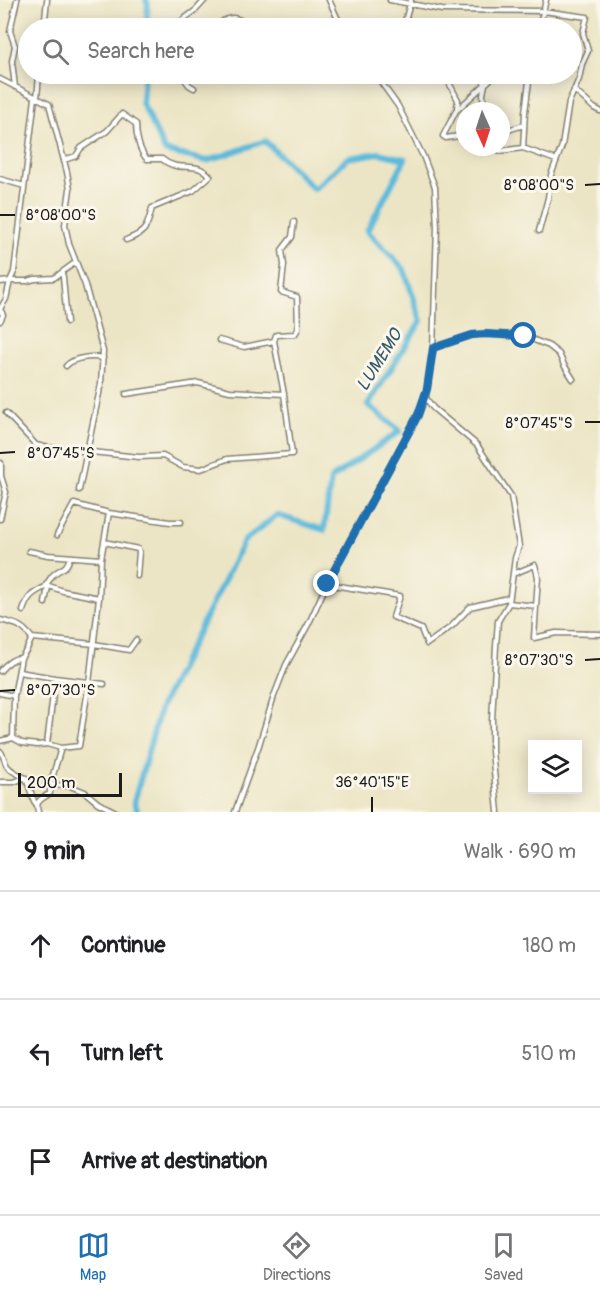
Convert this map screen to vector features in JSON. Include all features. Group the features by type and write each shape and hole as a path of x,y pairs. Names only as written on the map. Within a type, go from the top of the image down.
{"street":[{"path":"15,87 12,61 15,46 10,31 18,0"},
{"path":"45,18 47,0"},
{"path":"185,18 205,0"},
{"path":"329,0 337,18"},
{"path":"390,0 411,2 442,10 543,11 587,17 583,33 588,51 582,64"},
{"path":"541,18 546,0"},
{"path":"406,18 411,2"},
{"path":"0,79 50,104 70,189 65,225 69,244 96,323 103,351 101,384 79,490"},
{"path":"0,321 3,315 0,309 6,299 14,272 38,84"},
{"path":"188,84 194,88"},
{"path":"383,84 398,106 423,156 435,187 437,227 433,348 426,398 433,408 477,445 510,496 519,546 508,600 498,621 492,751 498,812"},
{"path":"450,84 458,102"},
{"path":"523,148 529,84"},
{"path":"539,231 548,198 551,175 562,146 569,102 577,84"},
{"path":"466,102 485,85"},
{"path":"483,102 485,85"},
{"path":"574,90 600,111"},
{"path":"456,111 443,137 456,136"},
{"path":"64,160 76,156 81,148 107,131 122,114 136,124 136,135 142,154 147,159 162,159 180,167 197,167 210,176 193,191 152,208 145,230 138,236 126,240"},
{"path":"510,130 524,125"},
{"path":"510,150 523,148 556,160"},
{"path":"0,179 24,186"},
{"path":"6,413 36,445 139,457 163,456 183,467 201,469 226,459 292,454 274,341 276,335 295,334 298,329 297,297 281,292 284,265 282,250 292,237 294,222"},
{"path":"0,282 54,278 76,262"},
{"path":"62,273 67,322"},
{"path":"433,348 472,335 524,336 549,346 559,354 573,379"},
{"path":"219,340 244,347 274,341"},
{"path":"66,366 70,361 93,356 103,358"},
{"path":"126,394 198,383 230,391 284,393"},
{"path":"235,812 286,665 418,415 427,389"},
{"path":"0,519 6,492 1,476 2,463"},
{"path":"57,535 74,504 109,513 181,522"},
{"path":"0,741 13,738 22,743 47,744 61,748 80,746 94,644 101,559 109,513"},
{"path":"104,542 138,549 140,552 137,576"},
{"path":"29,551 48,555 101,559"},
{"path":"45,603 48,586 46,585 53,574 68,565 70,557"},
{"path":"513,574 535,565 538,577 534,638 556,633 600,634"},
{"path":"327,584 400,596 393,617 422,629 427,644 452,626 470,607 508,600 536,606"},
{"path":"23,611 26,600 48,586 99,598"},
{"path":"0,620 23,627 32,638 129,650 136,640"},
{"path":"13,738 14,696 21,658 32,638"},
{"path":"0,670 8,663 21,658"},
{"path":"19,672 104,684"},
{"path":"47,744 55,678"},
{"path":"0,693 14,696"},
{"path":"37,805 50,793 50,785 61,748"},
{"path":"0,751 7,765 17,775 26,778 38,812"},
{"path":"0,782 14,782 24,777"},
{"path":"50,785 70,786 85,792 98,803 116,812"}],"waterway":[{"name":"LUMEMO","path":"146,0 148,4 147,18"},
{"name":"LUMEMO","path":"138,812 134,802 161,706 244,541 277,515 324,530 331,479 400,431 368,405 421,321 404,269 367,231 405,159 379,153 348,158 314,189 265,141 207,161 165,151 142,103 143,84"}],"route":[{"path":"327,584 418,415 427,389 433,348 472,335 524,336"}]}
